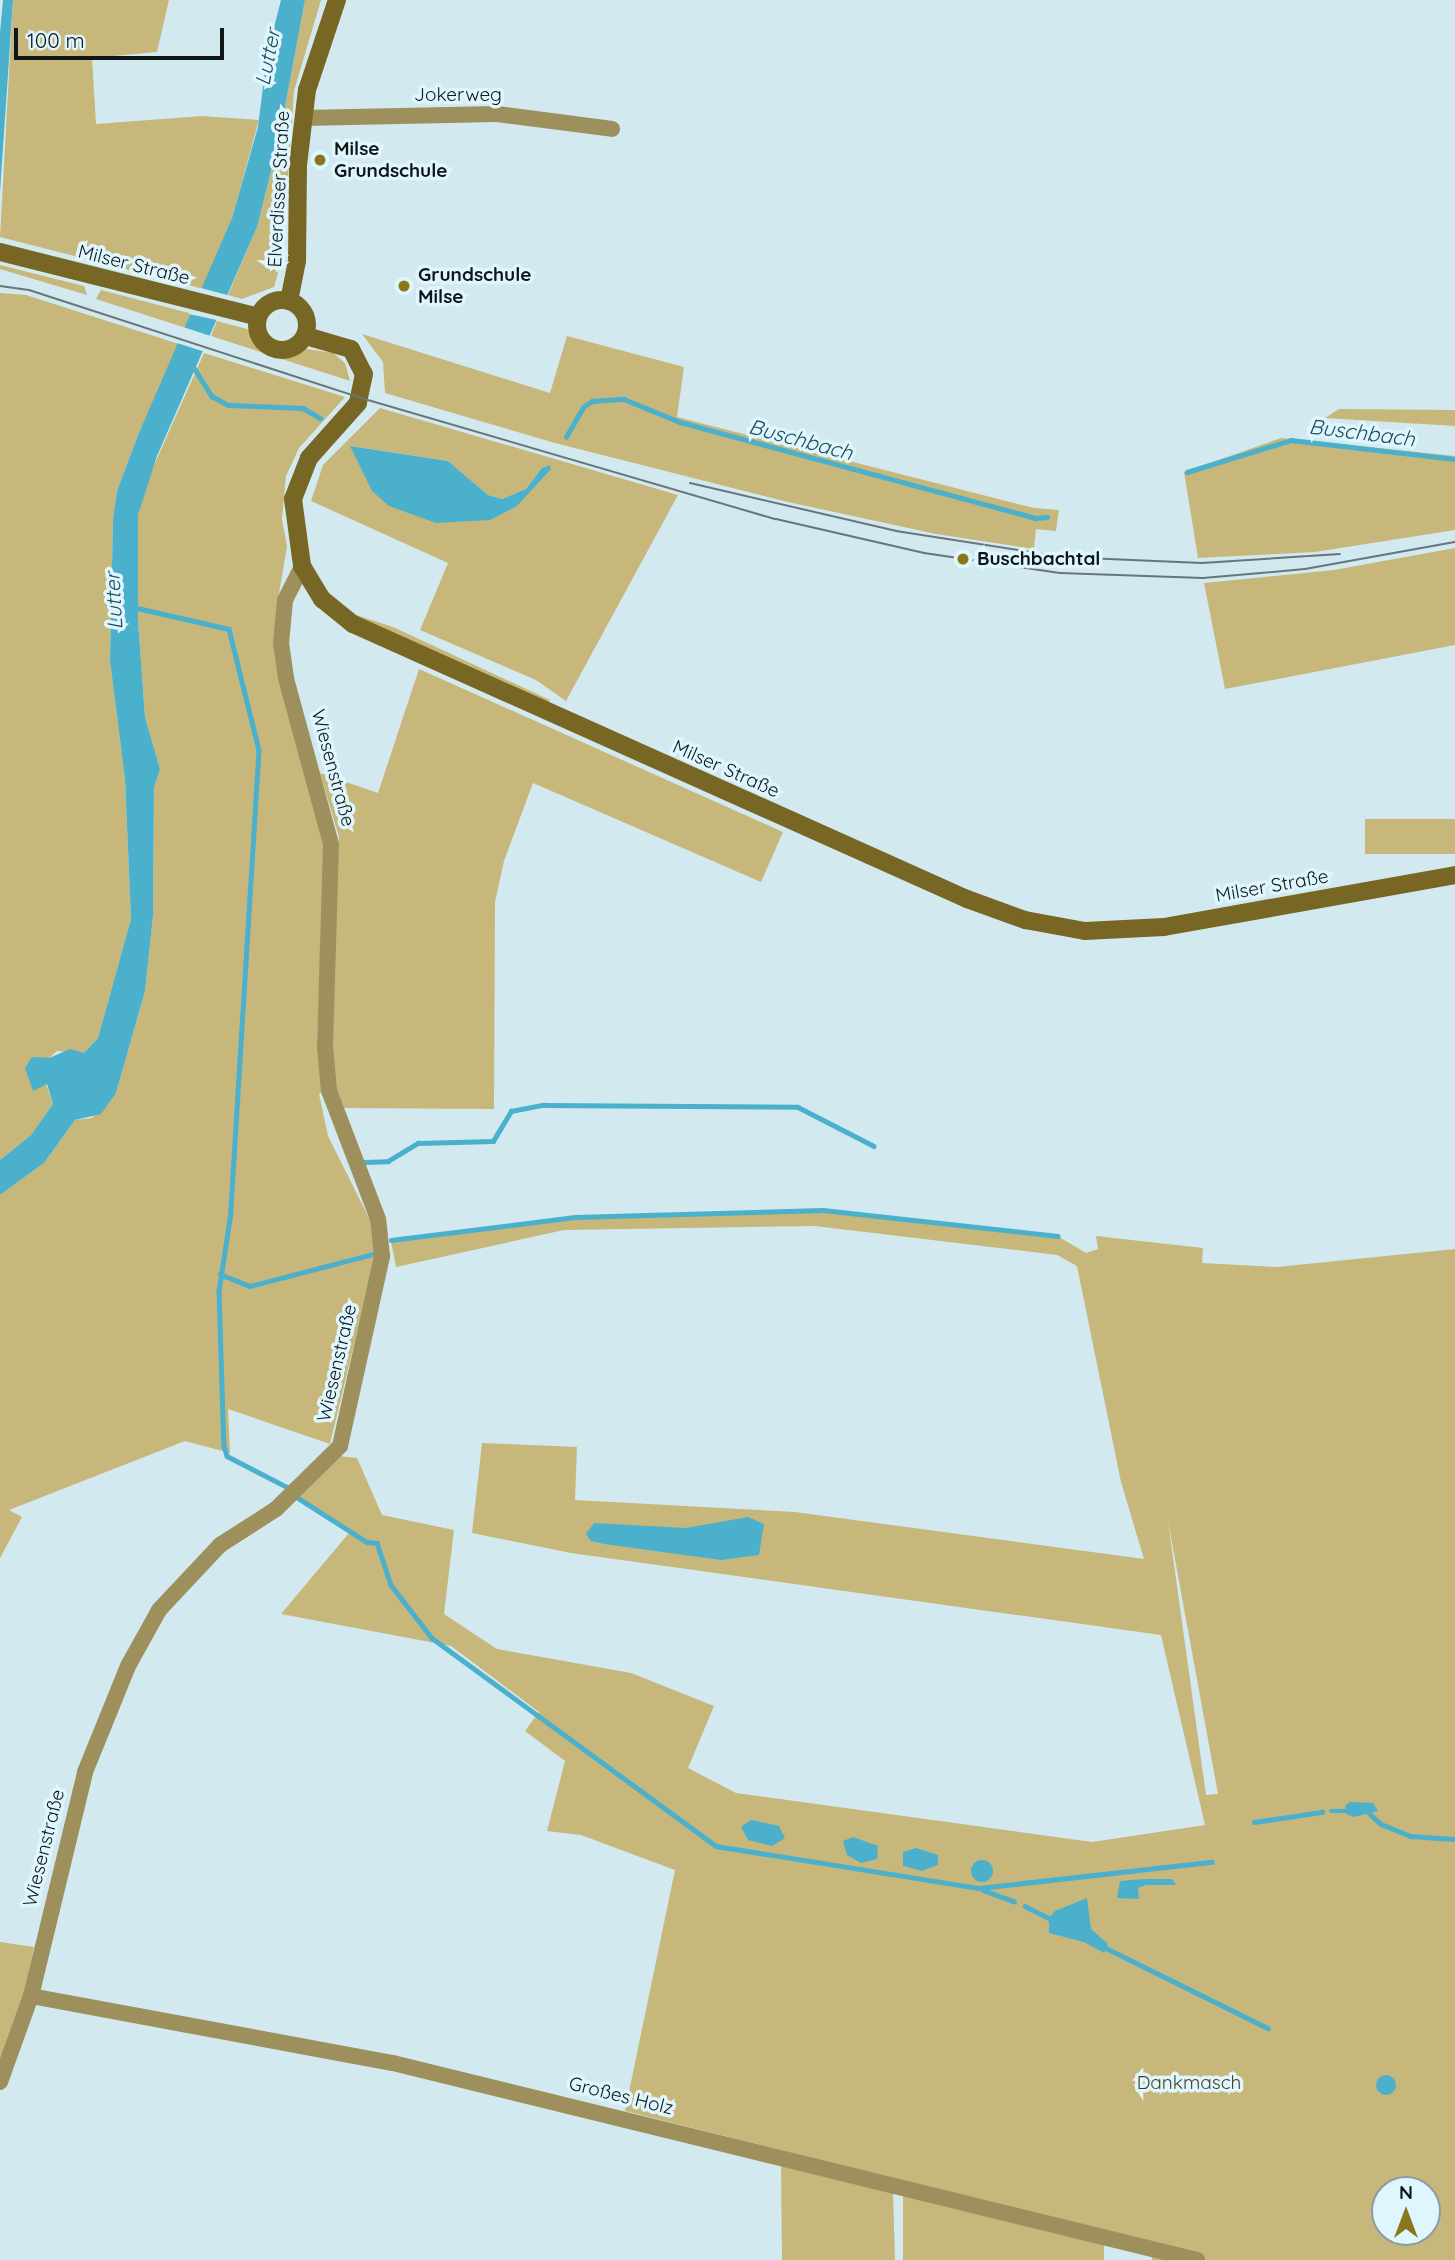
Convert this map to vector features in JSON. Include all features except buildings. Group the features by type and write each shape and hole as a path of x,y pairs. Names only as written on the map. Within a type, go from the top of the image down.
{"main road":[{"name":"Elverdisser Straße","path":"289,301 298,261 303,118 318,47 337,0"},
{"name":"Milser Straße","path":"3,252 250,315"},
{"path":"289,301 304,311 306,335 288,350 270,347 258,334 250,315 267,305 289,301"},
{"name":"Milser Straße","path":"306,335 351,349 363,368 364,385 358,403 309,458 298,480 294,525 302,566 322,599 353,624 967,900 1025,920 1085,931 1164,927 1455,875"}],"street":[{"name":"Jokerweg","path":"303,118 496,114 612,129"},
{"name":"Wiesenstraße","path":"0,2082 31,1996 85,1772 128,1666 159,1610 220,1545 276,1509 340,1446 382,1256 378,1219 329,1091 325,1046 331,844 286,678 281,644 285,600 302,566"},
{"name":"Großes Holz","path":"31,1996 393,2063 1197,2260"}],"green space":[{"path":"13,0 169,0 157,52 92,58 96,124 202,116 259,120 232,218 204,289 0,237"},
{"path":"305,0 321,0 294,91 282,259 274,287 242,299 228,295 257,227 279,139"},
{"path":"0,265 84,286 87,295 0,269"},
{"path":"101,290 193,314 186,328 96,299"},
{"path":"0,293 26,295 179,344 138,435 117,491 113,519 110,661 125,779 131,919 98,1038 84,1053 57,1051 49,1058 46,1084 53,1104 31,1135 0,1160"},
{"path":"217,321 247,329 272,355 291,355 307,349 333,353 345,363 350,381 211,336"},
{"path":"362,334 550,393 567,336 684,367 677,417 1034,508 1059,510 1056,531 1036,529 1034,549 936,534 788,502 555,443 385,393 383,362"},
{"path":"204,353 345,397 299,448 286,476 282,519 287,547 277,605 325,839 317,1043 323,1091 319,1094 328,1136 376,1232 376,1253 330,1444 228,1409 230,1453 185,1441 9,1510 22,1517 0,1558 0,1195 44,1163 75,1120 92,1118 116,1093 145,991 153,916 154,788 160,769 145,717 138,620 138,515 143,490"},
{"path":"380,408 678,495 566,701 536,680 420,630 448,563 311,501 323,465","holes":["351,446 448,461 488,495 502,499 526,489 542,468 517,506"]},
{"path":"1339,409 1455,410 1455,426 1325,418"},
{"path":"1281,438 1455,456 1455,530 1315,552 1198,558 1184,472"},
{"path":"1455,548 1455,645 1225,689 1204,583 1334,570"},
{"path":"350,613 393,627 550,700 547,704"},
{"path":"419,669 783,832 761,882 533,783 504,861 495,902 494,1109 344,1108 335,1088 330,1047 339,837 320,773 378,793"},
{"path":"1365,819 1455,819 1455,854 1365,854"},
{"name":"Dankmasch","path":"822,1211 1059,1237 1086,1253 1098,1249 1096,1236 1203,1248 1202,1263 1277,1267 1455,1249 1455,2260 1152,2260 1152,2243 625,2111 675,1870 581,1835 547,1831 565,1761 525,1731 539,1712 451,1646 281,1614 349,1533 297,1499 339,1456 357,1458 382,1515 454,1530 444,1614 497,1649 631,1673 714,1706 688,1768 736,1793 1092,1842 1205,1825 1161,1635 571,1553 472,1533 482,1443 577,1447 575,1500 795,1512 1144,1559 1121,1482 1077,1266 1057,1255 815,1226 564,1230 396,1267 391,1241 575,1217","holes":["1168,1521 1218,1794 1206,1795"]},
{"path":"0,1942 34,1947 24,1996 0,2063"},
{"path":"781,2164 893,2192 895,2260 782,2260"},
{"path":"903,2194 1104,2244 1104,2260 903,2260"}],"water":[{"path":"3,0 13,0 0,192 0,33"},
{"name":"Lutter","path":"281,0 305,0 279,139 257,227 157,456 138,515 138,620 145,717 160,769 154,788 153,916 145,991 116,1093 101,1114 75,1120 44,1163 0,1195 0,1160 31,1135 53,1104 47,1084 33,1091 25,1068 32,1057 49,1058 70,1049 84,1053 98,1038 131,919 125,779 110,661 113,519 117,491 138,435 232,218 258,127 267,55"},
{"path":"350,446 448,461 488,495 502,499 526,489 542,468 550,465 551,469 517,506 490,520 436,523 389,506 372,491"},
{"path":"748,1517 764,1524 759,1555 721,1560 604,1544 591,1541 586,1534 594,1523 686,1528"},
{"path":"1350,1802 1373,1803 1378,1811 1354,1817 1346,1814 1345,1806"},
{"path":"751,1820 779,1826 785,1838 772,1846 748,1840 741,1827"},
{"path":"853,1837 878,1846 877,1859 861,1863 847,1855 843,1841"},
{"path":"916,1848 938,1855 938,1865 922,1871 903,1866 903,1852"},
{"path":"982,1860 990,1863 993,1871 990,1879 982,1882 974,1879 971,1871 974,1863"},
{"path":"1172,1879 1176,1885 1146,1885 1138,1888 1139,1899 1117,1898 1120,1881"},
{"path":"1087,1898 1091,1929 1108,1944 1104,1953 1084,1942 1049,1933 1049,1918 1055,1911"},
{"path":"1386,2075 1393,2078 1396,2085 1393,2092 1386,2095 1379,2092 1376,2085 1379,2078"}],"pier":[{"path":"201,288 231,296 221,321 189,314"},
{"path":"183,327 214,337 209,353 178,343"}],"waterway":[{"name":"Buschbach","path":"193,366 212,396 228,405 303,408 320,418"},
{"name":"Buschbach","path":"566,437 583,407 592,401 624,399 680,422 1035,518 1047,517"},
{"name":"Buschbach","path":"1187,472 1291,440 1455,459"},
{"name":"Lutter","path":"133,607 229,629 259,750 231,1213 219,1291 224,1446 227,1456 287,1487"},
{"path":"364,1162 388,1161 418,1143 493,1141 511,1111 543,1105 798,1107 874,1146"},
{"path":"391,1240 575,1217 823,1210 1058,1236"},
{"path":"220,1274 250,1286 377,1253"},
{"path":"298,1498 367,1542 377,1543 391,1585 432,1638 716,1846 979,1888 1212,1862"},
{"path":"1331,1811 1350,1811"},
{"path":"1254,1822 1322,1812"},
{"path":"1369,1813 1381,1824 1410,1836 1455,1839"},
{"path":"983,1890 1014,1901"},
{"path":"1025,1906 1052,1920"},
{"path":"1106,1948 1268,2028"}],"tram line":[{"path":"0,286 29,290 361,398 776,519 924,553 1060,573 1203,578 1305,569 1455,542"},
{"path":"690,483 896,531 1062,557 1202,563 1340,554"}],"place":[{"name":"Milse Grundschule","path":"320,160"},
{"name":"Grundschule Milse","path":"404,286"},
{"name":"Buschbachtal","path":"963,559"}]}
